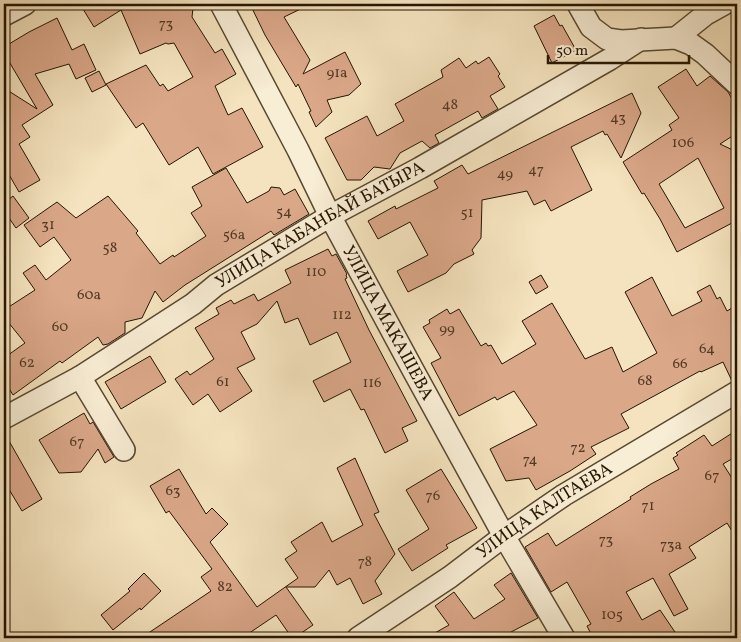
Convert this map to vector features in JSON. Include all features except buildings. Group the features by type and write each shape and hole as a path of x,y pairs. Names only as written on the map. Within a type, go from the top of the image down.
{"street":[{"path":"4,15 25,4"},
{"name":"УЛИЦА МАКАШЕВА","path":"221,4 298,150 330,216 504,536 564,638"},
{"path":"578,4 591,27 607,39 621,41 676,38 705,54 737,84"},
{"path":"676,38 706,14 724,4"},
{"name":"УЛИЦА КАБАНБАЙ БАТЫРА","path":"4,418 80,377 193,304 216,286 330,216 420,168 610,59 641,39"},
{"path":"80,377 124,450"},
{"name":"УЛИЦА КАЛТАЕВА","path":"358,638 450,577 504,536 564,495 737,392"}]}
